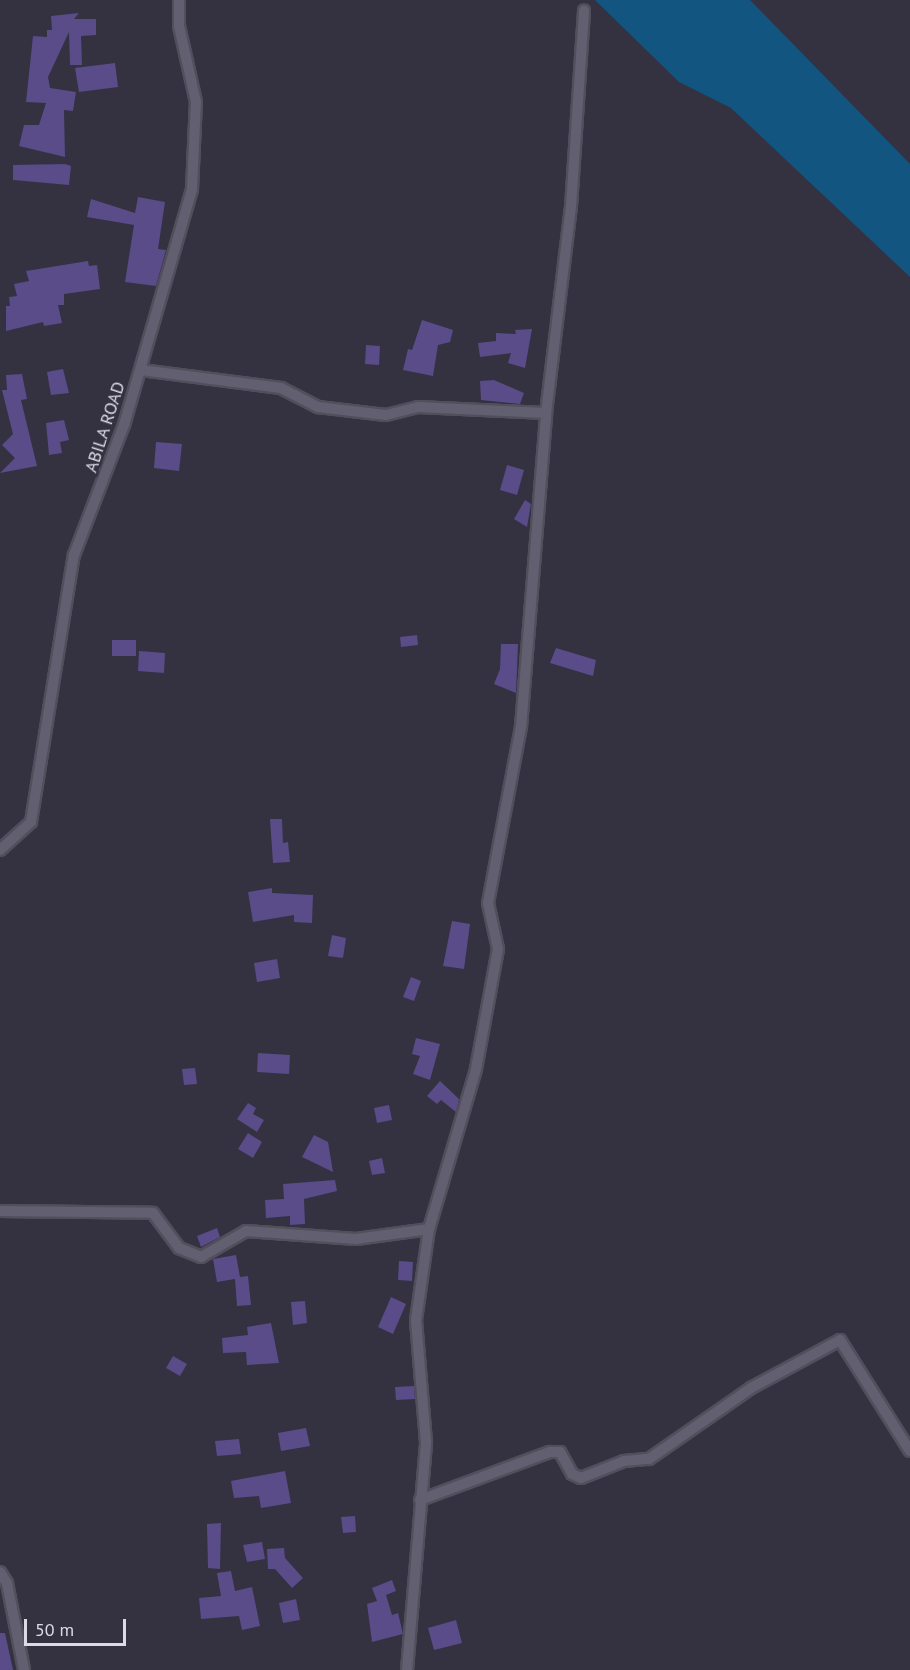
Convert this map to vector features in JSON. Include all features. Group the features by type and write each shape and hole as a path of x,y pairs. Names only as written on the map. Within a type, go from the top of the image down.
{"street":[{"name":"ABILA ROAD","path":"0,850 32,822 74,555 104,483 141,370 174,243 192,189 195,164 196,102 179,26 179,0"},
{"path":"407,1670 426,1442 416,1320 429,1229 476,1069 498,949 488,903 521,727 546,413 571,207 584,10"},
{"path":"141,370 281,388 318,407 386,415 418,407 546,413"},
{"path":"0,1211 153,1213 179,1248 201,1257 246,1231 356,1239 429,1229"},
{"path":"420,1500 550,1452 560,1452 572,1474 581,1478 624,1461 649,1459 751,1388 840,1340 910,1451"},
{"path":"0,1572 7,1583 24,1670"}],"water":[{"path":"595,0 750,0 910,164 910,277 731,108 679,82"}],"building":[{"path":"79,13 74,19 96,19 96,35 81,36 82,65 70,65 69,32 48,77 50,88 76,92 73,111 64,110 65,157 19,146 24,125 39,125 46,103 26,102 33,36 47,37 47,30 52,30 51,16"},
{"path":"115,63 118,87 79,92 75,68"},
{"path":"65,164 71,166 69,185 13,180 13,165"},
{"path":"138,197 165,202 158,249 166,250 156,286 125,282 134,225 87,217 91,199 135,213"},
{"path":"88,261 89,266 97,265 100,289 64,294 64,305 58,305 62,323 44,326 43,322 6,331 6,306 10,306 9,297 17,296 14,284 29,281 26,271"},
{"path":"422,320 453,330 450,342 438,345 433,376 403,370 408,349 412,350"},
{"path":"532,329 525,368 508,363 511,353 480,357 478,343 496,341 496,333 516,334 515,330"},
{"path":"366,345 380,346 379,365 365,364"},
{"path":"63,369 69,393 51,395 47,372"},
{"path":"22,374 27,399 21,400 37,466 0,473 15,458 2,445 13,434 2,390 7,390 6,375"},
{"path":"494,380 524,393 520,404 481,400 480,381"},
{"path":"64,420 69,440 60,442 62,453 49,455 46,423"},
{"path":"156,442 182,444 179,471 154,468"},
{"path":"507,465 524,470 517,495 500,490"},
{"path":"525,500 531,504 527,527 514,519"},
{"path":"417,635 418,645 401,647 400,637"},
{"path":"112,640 136,640 136,656 112,656"},
{"path":"501,644 518,644 516,693 494,684 500,669"},
{"path":"556,648 596,660 593,676 550,663"},
{"path":"139,651 165,653 164,673 138,671"},
{"path":"270,819 282,819 283,843 288,842 290,862 273,863"},
{"path":"272,888 272,893 313,895 312,923 294,922 294,915 253,922 248,892"},
{"path":"452,921 470,924 464,969 443,966"},
{"path":"332,935 346,938 343,958 328,956"},
{"path":"277,959 280,978 257,982 254,963"},
{"path":"411,977 421,981 414,1001 403,997"},
{"path":"416,1038 440,1044 430,1080 413,1074 420,1056 412,1054"},
{"path":"258,1053 290,1055 289,1074 257,1072"},
{"path":"195,1068 197,1084 184,1085 182,1069"},
{"path":"440,1081 459,1099 456,1112 441,1100 437,1104 427,1096"},
{"path":"248,1103 256,1108 253,1114 264,1120 257,1132 237,1119"},
{"path":"389,1105 392,1120 377,1123 374,1108"},
{"path":"248,1133 262,1142 253,1158 238,1149"},
{"path":"314,1135 328,1142 333,1172 302,1157"},
{"path":"382,1158 385,1173 372,1175 369,1161"},
{"path":"335,1180 337,1191 304,1199 305,1224 290,1225 290,1216 266,1218 265,1200 284,1199 283,1184"},
{"path":"217,1228 220,1237 201,1247 197,1236"},
{"path":"236,1255 240,1277 248,1276 251,1305 237,1306 235,1279 217,1282 213,1259"},
{"path":"399,1261 413,1262 412,1281 398,1280"},
{"path":"391,1297 406,1304 393,1334 378,1327"},
{"path":"305,1301 307,1323 293,1325 291,1302"},
{"path":"271,1323 279,1363 247,1365 246,1352 223,1353 222,1338 248,1335 247,1327"},
{"path":"173,1356 187,1364 180,1376 166,1368"},
{"path":"414,1386 415,1399 396,1400 395,1387"},
{"path":"306,1428 310,1446 281,1451 278,1433"},
{"path":"239,1439 241,1454 217,1456 215,1441"},
{"path":"285,1471 291,1503 261,1508 259,1496 234,1498 231,1481"},
{"path":"355,1516 356,1532 343,1533 341,1517"},
{"path":"221,1523 220,1569 208,1568 207,1524"},
{"path":"262,1542 265,1559 247,1562 243,1545"},
{"path":"284,1548 285,1558 303,1578 292,1588 275,1569 268,1569 267,1549"},
{"path":"231,1571 235,1591 252,1587 260,1626 242,1630 239,1616 201,1619 199,1598 221,1596 217,1573"},
{"path":"392,1580 396,1591 386,1595 392,1615 398,1613 403,1634 372,1642 367,1604 377,1601 372,1588"},
{"path":"296,1599 300,1620 283,1623 279,1603"},
{"path":"456,1620 462,1643 434,1650 428,1628"},
{"path":"0,1633 5,1633 13,1670 0,1670"}]}
